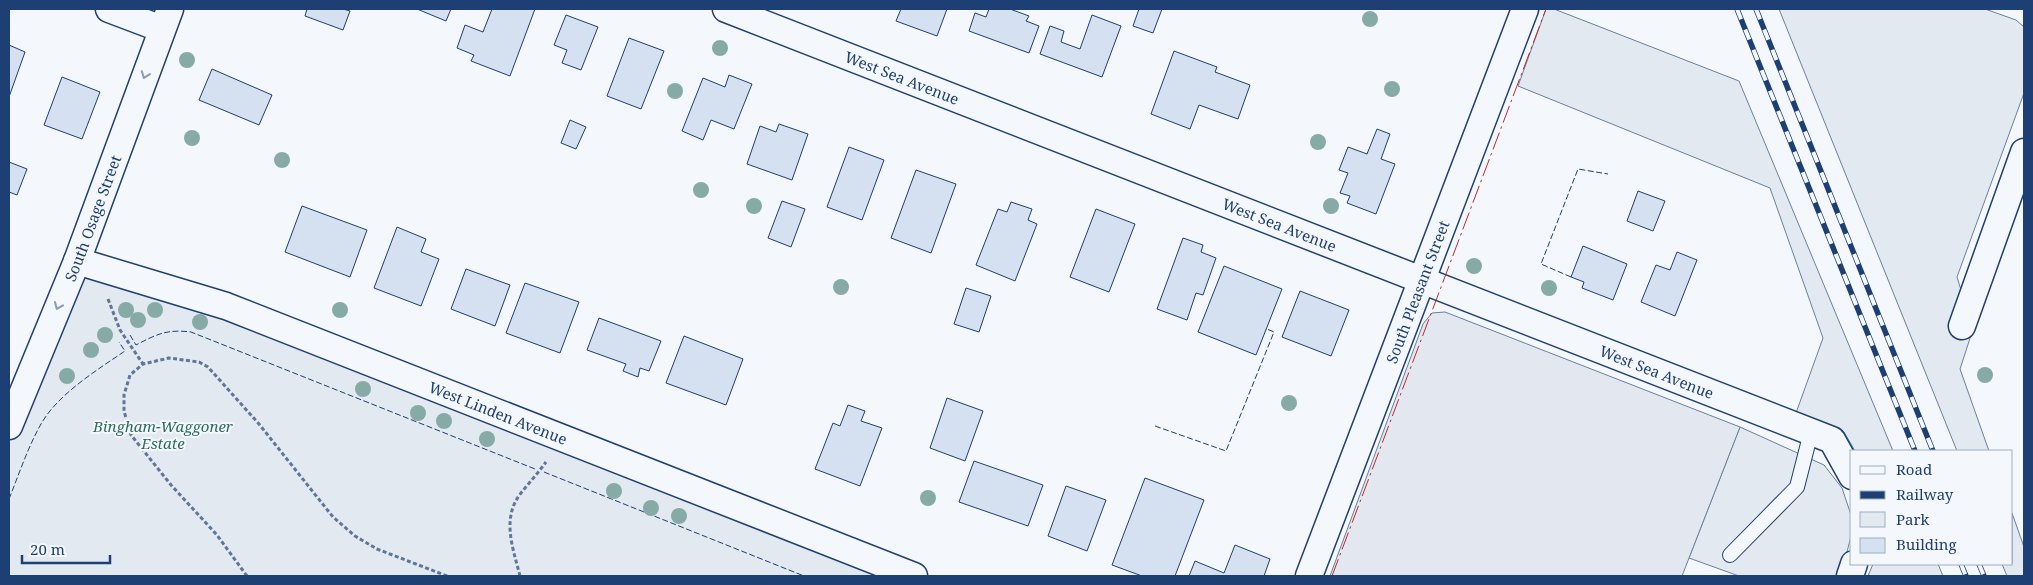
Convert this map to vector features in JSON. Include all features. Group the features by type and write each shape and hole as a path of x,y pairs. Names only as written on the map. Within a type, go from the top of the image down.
{"street":[{"path":"109,9 166,19"},
{"name":"West Sea Avenue","path":"726,9 1822,436"},
{"name":"South Pleasant Street","path":"1309,576 1525,9"},
{"name":"South Osage Street","path":"9,426 15,393 86,264 166,19"},
{"path":"1962,326 2024,152"},
{"name":"West Linden Avenue","path":"86,264 226,306 914,576"},
{"path":"1822,436 1850,473"}],"lane":[{"path":"1730,556 1797,487 1822,436"}],"path":[{"path":"86,264 120,330 143,364"},
{"path":"247,576 217,535 171,485 131,435 124,411 124,394 130,375 143,364 170,358 199,362 208,367 259,424 333,516 355,536 377,550 447,576"},
{"path":"520,576 510,535 509,520 513,505 520,493 565,438"}],"green space":[{"path":"1546,9 1554,9 1739,81 1893,450 1854,450 1844,432 1796,413 1823,338 1770,188 1518,86"},
{"path":"1779,9 1985,9 2016,20 2024,27 2024,93 1957,277 1973,329 1960,369 1989,450 1957,450"},
{"name":"Bingham-Waggoner Estate","path":"77,261 914,576 9,576 9,432"},
{"path":"1740,427 1824,465 1842,488 1850,512 1850,540 1841,576 1739,576 1689,558"},
{"path":"2013,516 2024,547 2024,576 2007,576 2002,565 2013,565"},
{"path":"1873,565 1938,565 1943,576 1868,576"}],"shaded area":[{"path":"1445,312 1740,427 1682,576 1330,576 1423,324 1432,313"}],"building":[{"path":"307,9 343,9 350,11 343,30 305,16"},
{"path":"417,9 451,9 446,21"},
{"path":"492,9 535,9 510,76 471,61 474,55 457,48 465,25 483,32"},
{"path":"901,9 947,9 937,36 896,21"},
{"path":"989,9 1010,9 1029,16 1026,21 1039,26 1029,53 969,31 975,13 986,17"},
{"path":"1139,9 1162,9 1153,33 1133,26"},
{"path":"566,15 598,27 581,70 562,63 567,50 554,45"},
{"path":"1092,15 1121,26 1102,77 1040,54 1050,26 1064,31 1061,42 1080,49"},
{"path":"629,38 664,51 641,109 607,96"},
{"path":"9,45 25,52 9,97"},
{"path":"1174,51 1217,67 1215,72 1250,85 1238,119 1199,105 1190,129 1151,114"},
{"path":"212,69 272,95 259,125 199,100"},
{"path":"729,75 752,84 734,129 711,120 703,140 682,131 703,78 725,87"},
{"path":"62,77 100,92 82,139 44,125"},
{"path":"570,120 586,127 576,149 561,143"},
{"path":"779,124 808,134 792,180 747,164 760,126 776,132"},
{"path":"1377,129 1390,134 1381,159 1395,164 1376,214 1347,203 1350,196 1340,193 1348,173 1339,170 1348,147 1367,154"},
{"path":"849,147 884,160 862,220 827,207"},
{"path":"9,162 27,169 17,195 9,192"},
{"path":"916,170 956,184 931,253 891,238"},
{"path":"1638,191 1665,201 1653,231 1627,221"},
{"path":"782,201 805,209 791,247 768,238"},
{"path":"1011,202 1032,209 1028,220 1037,224 1015,281 976,265 998,209 1007,212"},
{"path":"302,206 367,230 350,277 285,252"},
{"path":"1096,209 1135,224 1109,292 1070,277"},
{"path":"397,227 426,239 421,252 439,259 421,306 374,288"},
{"path":"1183,238 1203,245 1201,252 1216,258 1203,295 1196,293 1187,320 1157,309"},
{"path":"1583,246 1627,264 1613,300 1582,288 1584,282 1571,277"},
{"path":"1677,252 1697,260 1675,316 1641,302 1656,265 1670,270"},
{"path":"1224,266 1282,289 1256,355 1198,332"},
{"path":"466,269 510,285 495,326 451,309"},
{"path":"525,283 579,302 560,353 506,333"},
{"path":"966,288 991,296 979,332 954,324"},
{"path":"1300,291 1349,310 1331,356 1282,337"},
{"path":"599,318 661,341 649,371 640,368 638,377 623,371 626,364 587,350"},
{"path":"684,336 743,359 726,405 666,383"},
{"path":"947,398 983,411 965,461 930,448"},
{"path":"848,405 865,411 861,421 882,428 860,486 815,469 833,423 840,426"},
{"path":"974,461 1043,485 1028,526 959,502"},
{"path":"1145,478 1204,500 1175,576 1142,576 1112,565"},
{"path":"1066,486 1106,500 1087,551 1048,536"},
{"path":"1235,545 1270,559 1264,576 1189,576 1195,561 1224,573"}],"railway":[{"path":"1737,9 1915,450"},
{"path":"1756,9 1933,450"},
{"path":"1961,565 1966,576"},
{"path":"1979,565 1984,576"}],"fence":[{"path":"1571,277 1541,264 1578,169 1608,174"},
{"path":"1155,426 1226,451 1274,332 1267,329"},
{"path":"130,335 136,345 162,333 175,331 191,332 535,469"},
{"path":"9,499 32,442 48,413 79,383 125,351 119,342"},
{"path":"544,472 804,576"}],"power":[{"path":"1332,576 1546,9"}]}
